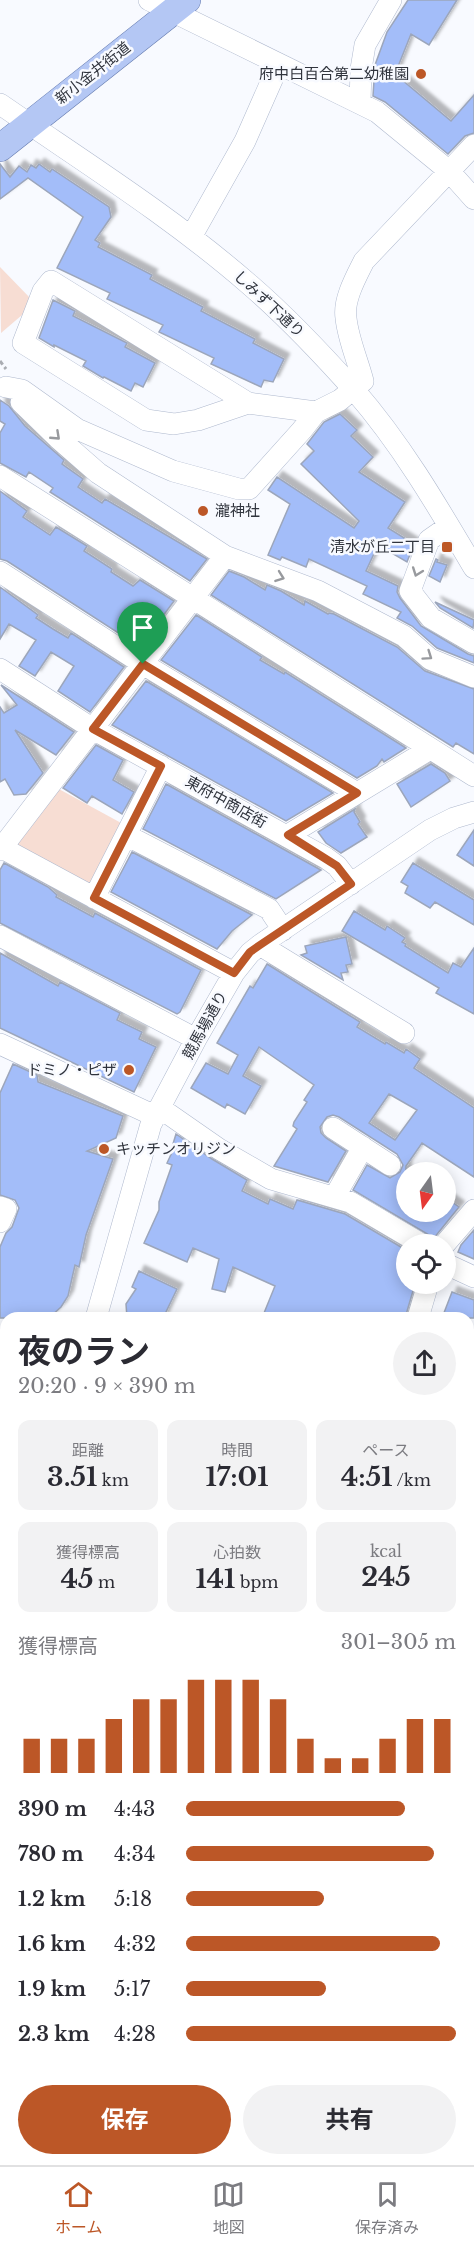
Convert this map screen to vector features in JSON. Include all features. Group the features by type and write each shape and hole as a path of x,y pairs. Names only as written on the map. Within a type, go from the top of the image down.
{"main road":[{"name":"新小金井街道","path":"0,148 170,4"}],"street":[{"path":"360,103 364,45 391,0"},
{"path":"170,4 279,64 360,103 393,123 449,171 474,199"},
{"path":"190,237 245,141 279,64"},
{"name":"しみず下通り","path":"0,104 190,237 273,306 354,390 418,476 474,568"},
{"path":"3,384 22,390 77,429 172,471 239,489 249,489 316,412 340,400 363,381 345,317 355,278 364,261 474,145"},
{"path":"248,403 198,420 174,424 146,420 23,343 43,291 51,281 248,403 316,412"},
{"path":"3,384 58,438 98,473 225,556 318,591 404,636 430,659 474,677"},
{"path":"0,476 474,776"},
{"path":"449,526 429,540 410,591 431,618 474,643"},
{"path":"225,556 1,849 234,973"},
{"path":"0,572 143,664 357,793"},
{"name":"東府中商店街","path":"0,669 93,729 288,835 337,866 351,884"},
{"path":"288,835 430,749"},
{"path":"94,898 161,766"},
{"name":"競馬場通り","path":"98,1312 157,1112 234,973 250,952 430,830 454,818 474,812"},
{"path":"126,835 269,909 283,930"},
{"path":"0,936 196,1039"},
{"path":"260,945 404,1033"},
{"path":"0,1044 157,1112 271,1179 350,1202 404,1234"},
{"path":"333,1128 390,1166"},
{"path":"335,1196 363,1147"},
{"path":"0,1207 6,1209 0,1222"},
{"path":"453,1234 474,1210"},
{"path":"456,1269 474,1277"},
{"path":"419,1312 425,1294"}],"shaded area":[{"path":"0,267 32,300 29,309 1,333"},
{"path":"57,788 123,824 89,889 13,850"}],"building":[{"name":"府中白百合第二幼稚園","path":"408,0 457,0 429,45 411,34 395,74 451,121 474,95 474,133 465,136 448,154 385,102 373,96 375,65 387,32"},
{"path":"0,164 10,177 19,166 27,172 31,165 36,168 39,164 50,172 52,169 109,207 111,217 95,240 100,243 98,247 152,275 150,279 203,307 201,311 255,339 253,343 284,359 273,382 264,380 261,387 211,364 214,358 159,332 163,325 107,299 110,293 57,268 83,217 28,178 0,199"},
{"path":"53,300 75,311 73,316 127,343 125,347 155,363 143,387 135,383 131,391 103,378 83,366 86,361 39,338"},
{"path":"0,400 9,406 25,426 64,460 62,464 83,479 78,487 102,503 105,499 207,559 190,581 50,492 53,488 29,472 26,477 0,463 0,433 5,424 0,421"},
{"path":"340,414 357,430 351,436 373,457 359,472 405,502 388,528 414,544 407,562 378,545 366,571 398,586 397,592 400,598 421,626 474,656 474,663 437,648 412,626 397,618 401,612 363,594 367,586 309,559 306,567 282,557 280,560 268,555 290,504 268,490 277,477 354,528 359,521 301,464 314,451 307,444 324,422"},
{"path":"0,491 27,511 23,517 50,535 56,527 87,546 84,551 133,586 140,580 174,601 140,647 7,561 0,559"},
{"path":"436,559 437,562 447,565 440,582 429,576"},
{"path":"229,571 265,590 267,585 304,605 305,601 328,614 334,614 397,647 425,671 474,689 474,754 456,743 453,747 211,595"},
{"path":"0,587 38,615 36,618 53,629 68,638 71,633 124,667 90,712 58,691 74,666 51,652 35,676 19,666 36,640 9,624 0,639"},
{"path":"435,602 474,620 473,628 440,608"},
{"path":"196,615 262,657 260,660 284,674 285,672 406,748 384,762 382,759 377,766 357,778 161,660"},
{"path":"146,681 333,793 286,821 112,725"},
{"path":"1,685 74,732 56,755 15,730 43,773 26,794 14,795 5,779 0,782 0,707 4,713 17,705"},
{"path":"96,745 123,760 113,780 134,792 122,814 92,796 87,803 63,788"},
{"path":"431,764 445,773 450,781 411,807 397,784"},
{"path":"166,784 321,870 276,899 143,829"},
{"path":"355,809 354,812 360,822 358,824 367,837 341,853 326,843 318,832"},
{"path":"474,830 474,866 457,855"},
{"path":"132,852 252,915 232,931 217,949 111,892"},
{"path":"4,863 48,887 57,895 56,897 93,917 95,913 201,970 180,1012 177,1014 0,923 0,870"},
{"path":"413,863 474,900 474,925 435,902 430,908 405,893 408,886 401,882"},
{"path":"354,911 385,930 387,926 405,938 402,942 406,944 405,946 448,973 453,963 461,967 474,948 474,1014 436,993 439,988 342,931"},
{"path":"346,937 352,964 346,965 348,972 341,973 343,980 301,955 307,953 305,946"},
{"path":"0,953 58,986 60,982 120,1013 117,1020 142,1032 139,1039 156,1047 134,1092 0,1028"},
{"path":"267,964 360,1022 357,1027 404,1053 406,1049 420,1059 414,1068 474,1108 474,1177 456,1165 456,1162 451,1162 422,1143 409,1162 401,1162 397,1154 333,1115 327,1117 320,1127 321,1133 346,1151 328,1182 274,1166 297,1129 293,1126 294,1122 307,1102 304,1100 314,1085 259,1047 243,1076 261,1086 245,1114 227,1104 225,1108 191,1088 206,1063 228,1074 238,1055 217,1043 250,986 253,988","holes":["389,1094 417,1110 395,1140 369,1123"]},
{"path":"13,1064 37,1075 38,1082 123,1116 116,1138 87,1151 113,1159 86,1235 79,1267 75,1265 68,1296 56,1312 0,1312 0,1247 6,1233 12,1227 19,1208 15,1200 0,1195 0,1093"},
{"path":"176,1134 247,1180 242,1191 268,1204 270,1199 293,1209 297,1200 345,1214 396,1244 396,1294 412,1294 407,1312 264,1312 275,1286 233,1267 225,1292 212,1289 219,1259 193,1248 187,1262 144,1243 159,1210 159,1202 172,1165 167,1163 174,1148 172,1147"},
{"path":"367,1165 390,1178 396,1174 396,1215 353,1190"},
{"path":"407,1222 447,1222 437,1234 427,1234"},
{"path":"474,1230 474,1259 458,1252"},
{"path":"139,1271 177,1289 166,1312 127,1312 126,1304 136,1289 132,1287"},
{"path":"456,1293 474,1300 474,1312 444,1312 451,1294"}],"place":[{"name":"府中白百合第二幼稚園","path":"421,74"},
{"name":"瀧神社","path":"203,511"},
{"name":"清水が丘二丁目","path":"447,547"},
{"name":"ドミノ・ピザ","path":"129,1070"},
{"name":"キッチンオリジン","path":"104,1149"}],"route":[{"path":"143,664 357,793 288,835 337,866 351,884 250,952 234,973 94,898 161,766 93,729 143,664"}]}
